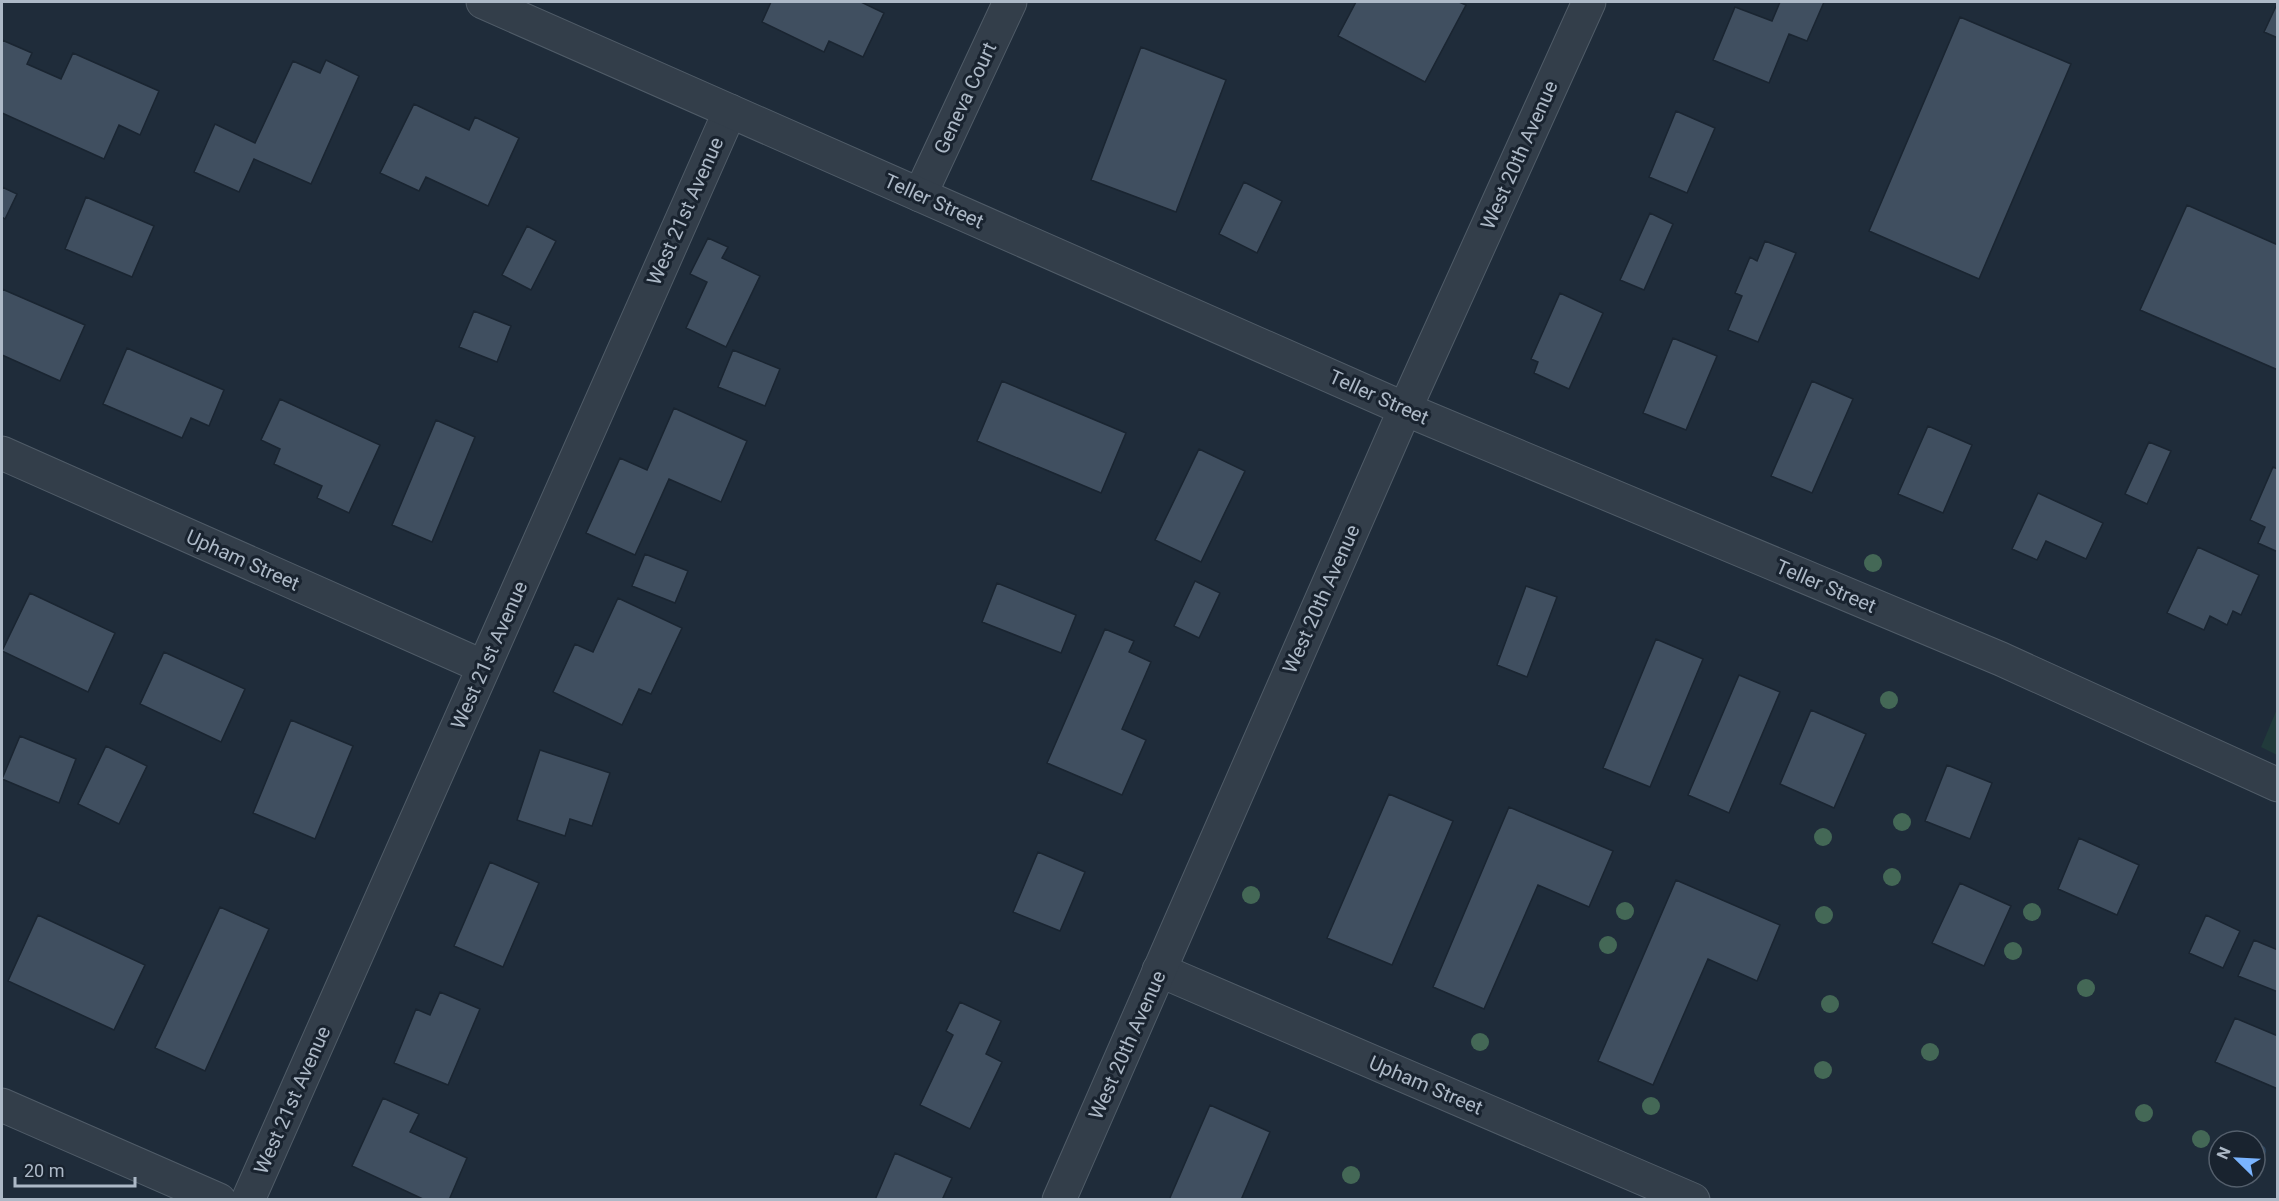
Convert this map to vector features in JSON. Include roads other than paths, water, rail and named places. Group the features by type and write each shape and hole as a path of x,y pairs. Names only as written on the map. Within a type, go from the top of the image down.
{"street":[{"name":"Teller Street","path":"483,2 1405,409 2001,659 2277,785"},
{"name":"Geneva Court","path":"920,195 1010,2"},
{"name":"West 20th Avenue","path":"1059,1200 1405,409 1589,2"},
{"name":"West 21st Avenue","path":"248,1200 730,111"},
{"name":"Upham Street","path":"2,453 484,667"},
{"name":"Upham Street","path":"1159,970 1694,1200"},
{"path":"2,1105 219,1200"}]}
